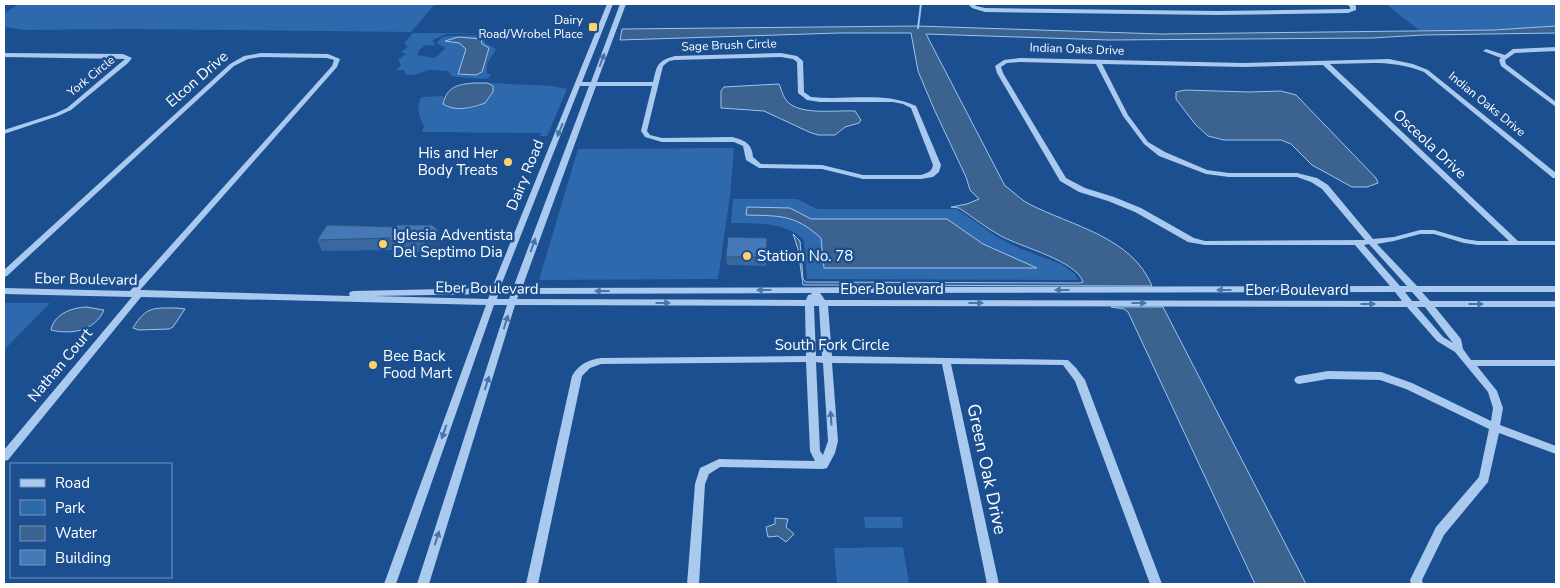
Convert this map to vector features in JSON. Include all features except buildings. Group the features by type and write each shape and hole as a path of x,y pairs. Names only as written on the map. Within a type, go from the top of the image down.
{"street":[{"name":"Dairy Road","path":"390,584 493,296 610,4"},
{"name":"Dairy Road","path":"422,584 512,302 623,4"},
{"path":"971,4 974,7 985,10 1218,14 1348,11 1352,10 1353,6 1350,4"},
{"path":"1133,4 1140,12"},
{"path":"1556,49 1513,51 1502,60 1503,65 1556,104"},
{"path":"1486,51 1506,57"},
{"name":"York Circle","path":"4,55 123,56 129,58 69,108 56,115 4,132"},
{"name":"Sage Brush Circle","path":"781,55 795,57 800,61 801,92 803,97 809,99 893,100 908,103 914,107 937,165 936,170 930,175 920,177 863,177 822,167 759,166 749,158 747,144 732,139 653,138 647,136 644,131 656,84 662,63 675,58 781,55"},
{"name":"Elcon Drive","path":"4,274 232,65 246,57 261,56 328,56 337,59 335,66 137,293"},
{"name":"Indian Oaks Drive","path":"1556,176 1426,71 1411,65 1389,61 1326,64 1020,60 1006,61 998,66 1000,73 1063,179 1070,185 1138,210 1191,240 1206,243 1370,242 1394,239 1420,232 1434,232 1464,242 1556,243"},
{"path":"1098,62 1125,115 1146,143 1162,154 1206,172 1229,175 1297,175 1314,180 1325,187 1370,242 1458,341 1458,350"},
{"name":"Osceola Drive","path":"1326,64 1516,243"},
{"path":"578,84 656,84"},
{"path":"1357,242 1396,290 1440,339 1458,350 1492,392 1498,408 1484,479 1440,531 1416,580 1417,584"},
{"path":"1372,260 1386,260"},
{"name":"Eber Boulevard","path":"4,291 228,295 493,296 517,291 1556,289"},
{"path":"813,290 809,311 815,451 823,465"},
{"path":"813,290 823,303 833,441 830,453 823,465"},
{"name":"Nathan Court","path":"4,457 137,293"},
{"name":"Eber Boulevard","path":"493,296 512,302 1556,304"},
{"name":"South Fork Circle","path":"532,584 577,376 582,368 600,361 810,360 1065,362 1080,380 1156,584"},
{"name":"Green Oak Drive","path":"946,361 993,584"},
{"path":"1469,363 1556,364"},
{"path":"1299,380 1328,375 1381,376 1409,386 1495,427 1556,450"},
{"path":"693,584 700,484 704,471 719,463 823,465"}],"green space":[{"path":"19,4 435,4 411,32 129,29 24,30 4,27 4,13"},
{"path":"1386,4 1556,4 1556,26 1494,30 1419,30"},
{"path":"413,33 489,33 446,34 433,40 435,46 426,45 420,49 417,55 435,58 446,48 436,43 443,37 486,35 484,42 496,49 487,64 487,73 491,75 487,79 451,76 448,71 429,70 414,75 405,74 404,70 396,70 401,65 398,60 406,54 401,52 408,47 404,43"},
{"path":"488,83 553,86 567,89 547,136 540,136 541,133 422,132 424,126 418,108 422,97 442,96 444,98 443,103 449,106 465,109 474,108 481,105 491,94 493,86"},
{"path":"734,148 730,196 718,279 539,280 578,149"},
{"path":"733,199 797,199 817,209 957,209 997,237 1021,249 1061,264 1075,274 1078,280 807,279 804,240 788,229 761,224 731,223"},
{"path":"4,303 50,303 4,350"},
{"path":"864,517 902,517 903,528 865,528"},
{"path":"903,547 909,584 837,584 834,548"}],"water":[{"path":"917,26 1161,34 1494,30 1556,26 1556,33 1423,35 1372,38 1109,40 926,34 1005,186 1029,204 1116,244 1143,269 1152,286 803,285 798,249 793,234 800,241 803,279 806,282 1083,282 1079,274 1060,261 1001,236 959,208 951,207 967,204 979,199 970,190 966,177 918,71 911,33 839,33 620,40 622,29"},
{"path":"458,37 481,39 482,44 489,48 482,72 476,75 458,74 466,49 459,43 445,41"},
{"path":"475,83 488,83 493,86 493,92 485,103 458,109 443,104 447,93 454,87"},
{"path":"779,84 786,100 796,107 812,111 855,111 861,120 859,123 845,127 835,135 818,135 764,111 721,108 721,91 724,87"},
{"path":"1185,90 1281,91 1296,95 1376,178 1378,183 1367,187 1352,187 1312,165 1291,144 1281,140 1224,140 1208,136 1195,124 1176,99 1176,92"},
{"path":"747,207 790,208 811,219 947,219 983,244 1037,268 824,268 821,238 811,230 794,220 778,216 746,215"},
{"path":"86,307 104,310 95,323 89,327 66,332 51,330 59,316 75,309"},
{"path":"1111,307 1163,307 1306,584 1255,584 1128,312 1124,309"},
{"path":"185,309 173,327 169,329 139,330 133,328 142,316 151,310"},
{"path":"775,518 788,519 786,527 794,534 786,542 778,536 768,537 766,527 775,524"}],"waterway":[{"path":"918,28 921,4"}],"place":[{"name":"Dairy Road/Wrobel Place","path":"593,27"},
{"name":"His and Her Body Treats","path":"508,162"},
{"name":"Iglesia Adventista Del Septimo Dia","path":"383,244"},
{"name":"Station No. 78","path":"747,256"},
{"name":"Bee Back Food Mart","path":"373,365"}]}
